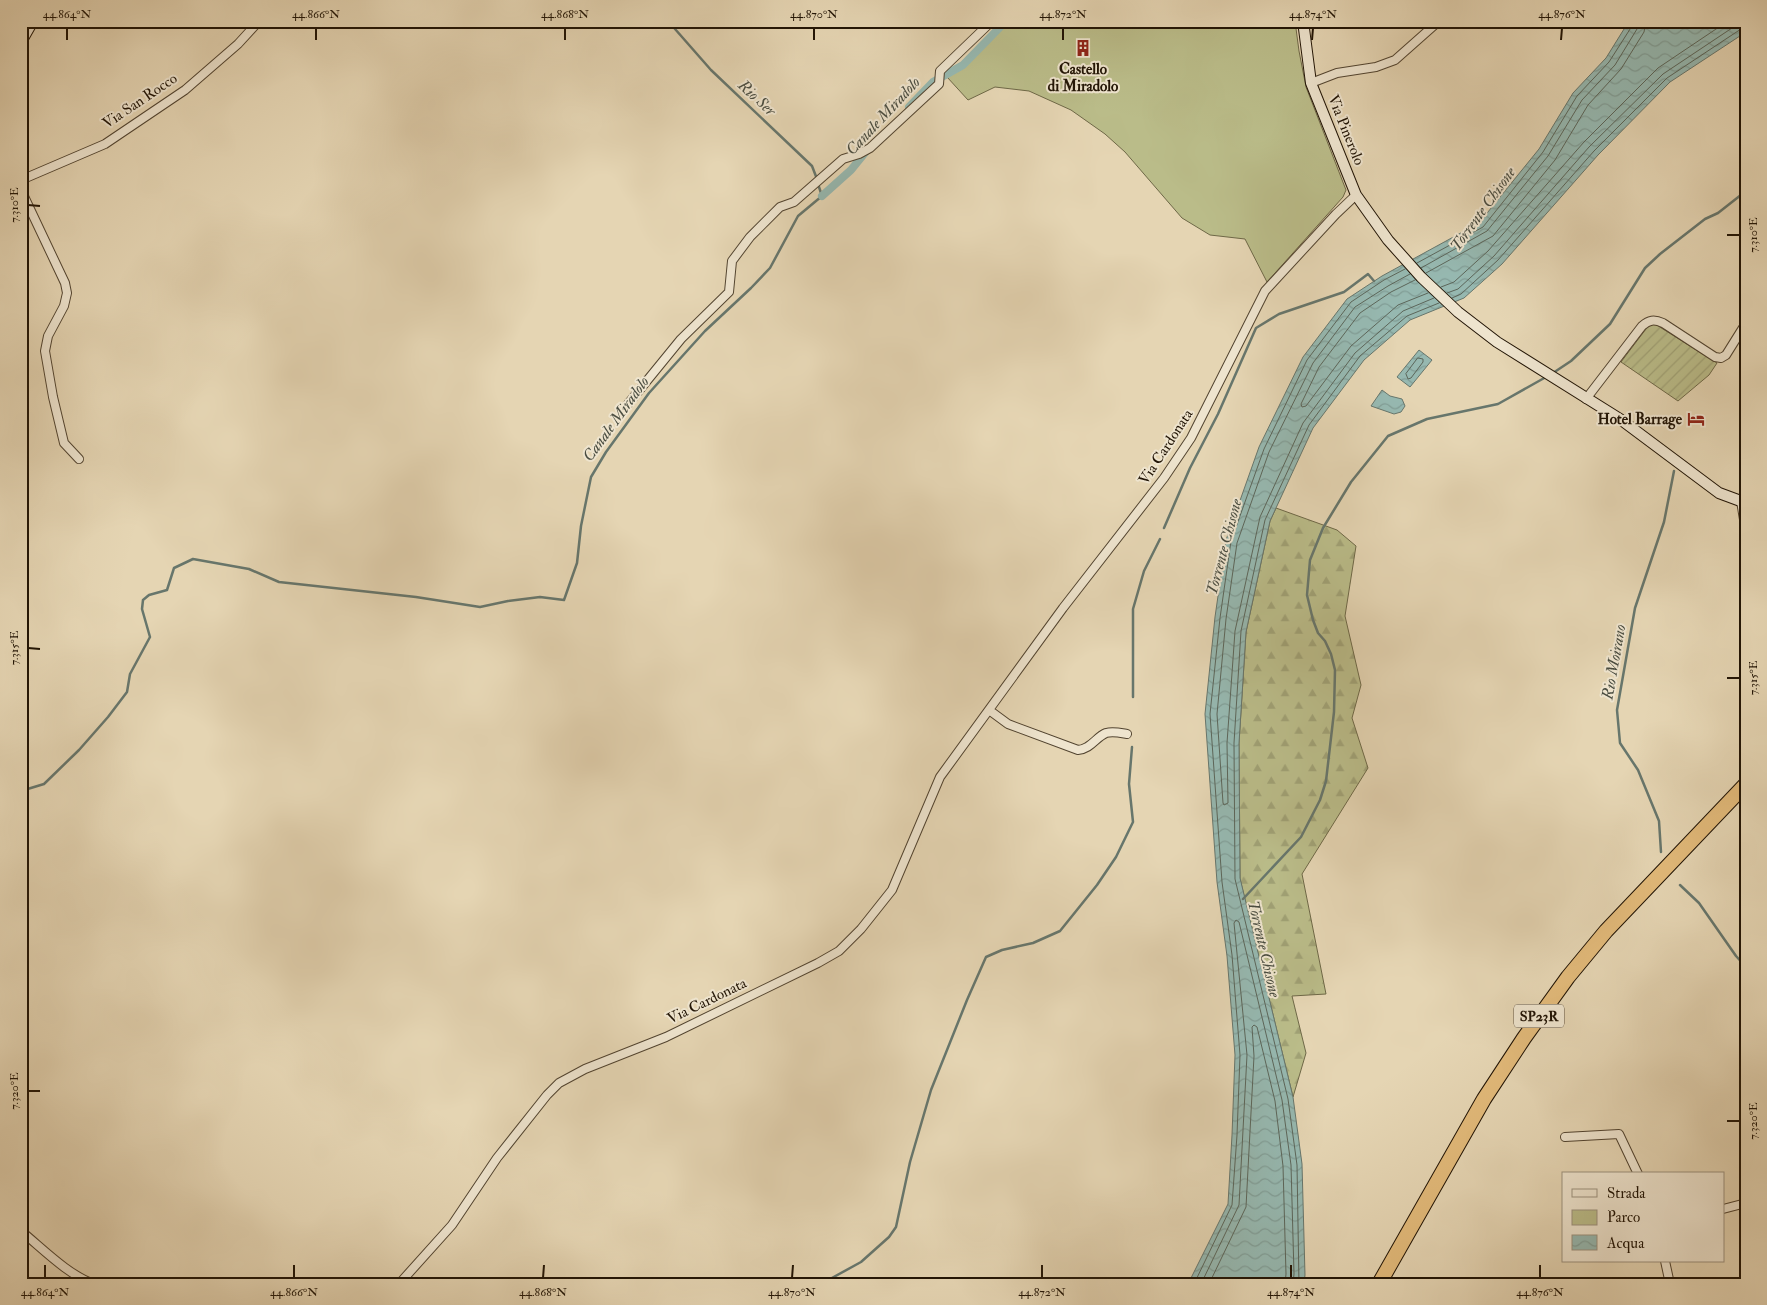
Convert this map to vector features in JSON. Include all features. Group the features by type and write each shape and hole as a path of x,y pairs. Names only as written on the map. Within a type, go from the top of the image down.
{"highway":[{"name":"SP23R","path":"1379,1284 1484,1099 1524,1038 1568,977 1606,931 1746,784"},
{"name":"SP23R","path":"1388,1284 1492,1100 1531,1040 1577,977 1612,935 1746,794"}],"street":[{"path":"21,42 33,21"},
{"name":"Via San Rocco","path":"21,180 105,144 185,90 238,44 259,21"},
{"path":"628,404 681,339 729,292 732,261 750,237 780,207 794,202 843,159 870,148 939,84 940,71 992,21"},
{"name":"Via Pinerolo","path":"1303,21 1311,84 1356,195 1388,240 1421,277 1458,312 1497,342 1620,419 1719,493 1744,502"},
{"path":"1311,84 1337,73 1376,67 1395,60 1439,21"},
{"path":"21,190 61,275 67,293 64,306 48,336 45,351 64,443 79,459"},
{"name":"Via Cardonata","path":"399,1284 452,1225 497,1158 541,1102 559,1083 586,1069 666,1037 818,963 839,951 861,929 892,890 940,777 1063,608 1164,478 1191,438 1265,291 1356,195"},
{"path":"1586,398 1648,320 1656,320 1663,323 1715,357 1721,358 1726,355 1746,323"},
{"path":"1744,502 1746,532"},
{"path":"989,710 1008,724 1078,750 1088,748 1105,733 1127,734"},
{"path":"1565,1137 1619,1134 1637,1172"},
{"path":"1724,1209 1746,1202"},
{"path":"21,1231 62,1265 94,1284"},
{"path":"1665,1262 1670,1284"}],"green space":[{"name":"Castello di Miradolo","path":"1003,21 1295,21 1306,87 1346,190 1343,197 1267,282 1245,239 1210,235 1182,218 1125,152 1105,134 1071,110 1029,91 995,87 968,100 947,77"},
{"path":"1655,324 1717,363 1709,375 1678,401 1621,362 1649,325"},
{"path":"1276,508 1337,530 1356,546 1345,616 1361,685 1352,718 1368,768 1302,874 1326,994 1292,996 1306,1053 1293,1097 1240,879 1239,743 1246,632 1270,521"}],"water":[{"path":"1629,21 1746,21 1746,32 1670,82 1598,155 1502,264 1464,298 1410,320 1364,360 1313,428 1270,521 1246,632 1239,743 1240,878 1293,1097 1302,1164 1305,1275 1304,1284 1188,1284 1228,1204 1232,1135 1235,1055 1227,956 1217,882 1205,714 1215,617 1226,540 1259,447 1303,357 1347,299 1382,276 1479,223 1539,149 1573,93 1606,58"},
{"path":"1419,350 1432,360 1410,387 1397,377"},
{"path":"1382,390 1390,396 1402,399 1405,406 1401,412 1394,414 1371,406"}],"waterway":[{"name":"Rio Ser","path":"668,21 711,70 812,166 817,179"},
{"name":"Canale Miradolo","path":"909,107 933,82 963,65 1006,21"},
{"name":"Canale Miradolo","path":"822,196 851,170 868,149"},
{"name":"Canale Miradolo","path":"21,791 44,784 79,750 127,692 130,674 150,637 142,609 143,600 149,595 167,590 174,568 193,559 249,569 279,582 416,597 480,607 540,597 564,600 577,563 581,526 591,477 606,452 649,393 705,331 770,268 798,216 822,196 818,184"},
{"path":"1553,373 1571,361 1610,324 1645,268 1705,219 1718,213 1746,191"},
{"path":"1164,528 1256,328 1279,314 1344,292 1368,274 1374,281"},
{"name":"Torrente Chisone","path":"1243,899 1301,837 1320,800 1326,781 1334,712 1335,670 1331,654 1325,641 1318,633 1313,620 1307,595 1310,560 1323,528 1351,482 1388,436 1427,419 1498,404 1546,377"},
{"name":"Rio Moirano","path":"1661,852 1659,821 1638,770 1620,743 1617,710 1635,608 1664,522 1674,471"},
{"path":"1133,697 1133,609 1144,571 1160,539"},
{"path":"821,1284 861,1262 889,1237 896,1227 910,1162 931,1090 986,957 1002,950 1033,943 1060,931 1097,885 1116,857 1133,822 1129,784 1132,747"},
{"name":"Rio Moirano","path":"1680,885 1699,903 1736,956 1746,967"}],"place":[{"name":"Castello di Miradolo","path":"1083,48"},
{"name":"Hotel Barrage","path":"1696,419"}]}
